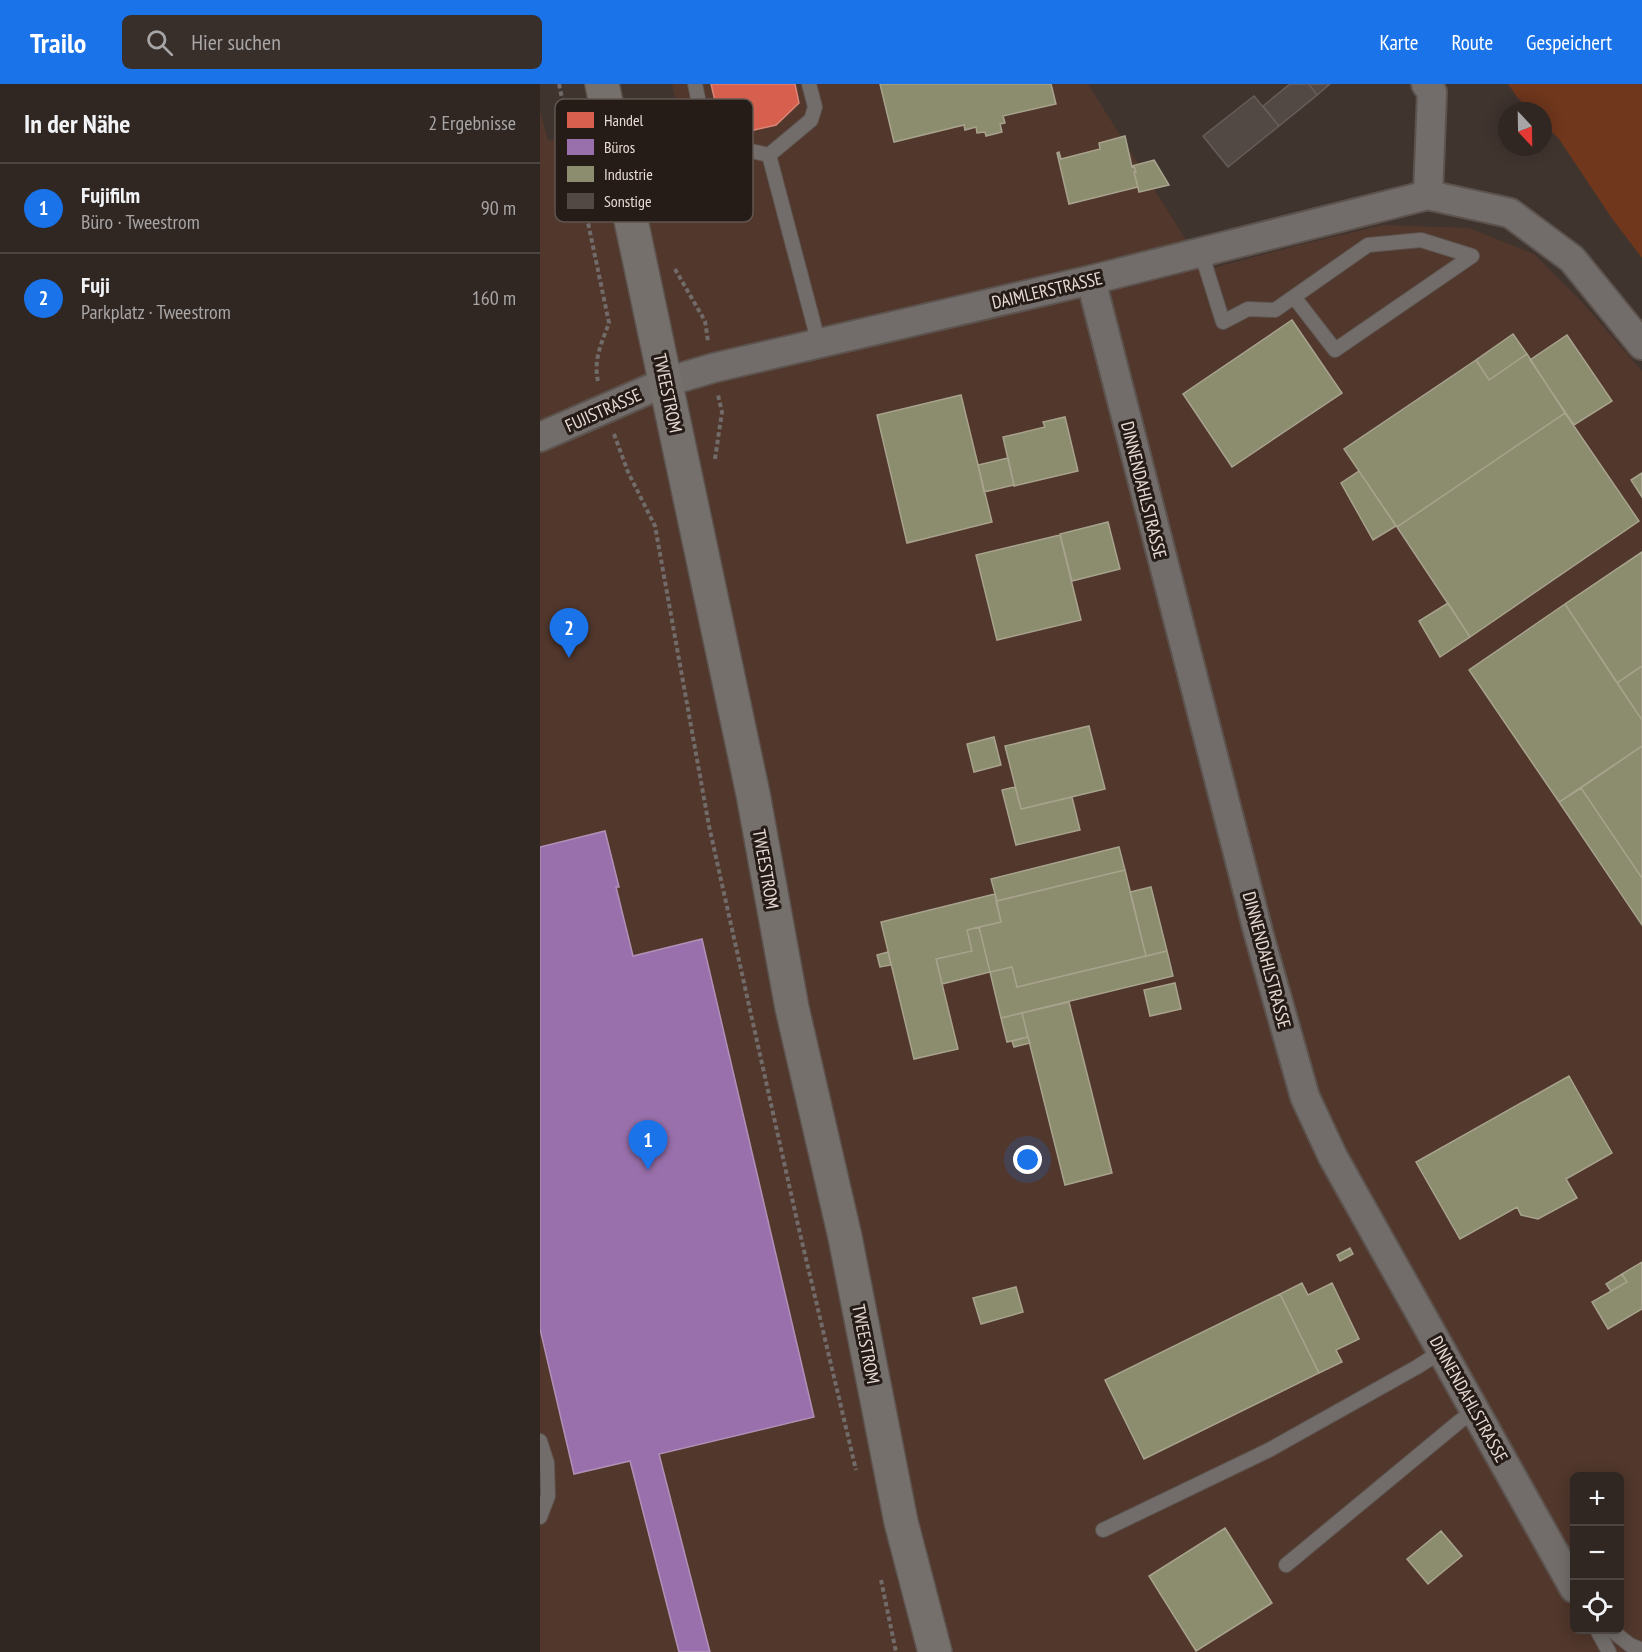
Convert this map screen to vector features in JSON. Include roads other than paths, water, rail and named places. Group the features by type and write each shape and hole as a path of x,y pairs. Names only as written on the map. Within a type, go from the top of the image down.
{"main road":[{"name":"TWEESTROM","path":"602,84 605,99"},
{"name":"TWEESTROM","path":"632,222 753,794 792,1008 845,1238 901,1522 935,1652"}],"street":[{"path":"1426,84 1432,92 1428,195 1510,213 1572,259 1642,345"},
{"name":"DAIMLERSTRASSE","path":"666,382 713,368 1091,280 1428,195"},
{"name":"DINNENDAHLSTRASSE","path":"1091,280 1256,924 1305,1096 1334,1157 1571,1580"},
{"name":"FUJISTRASSE","path":"540,437 666,382"}],"lane":[{"path":"695,84 698,99"},
{"path":"769,155 811,120 815,107 809,84"},
{"path":"753,151 769,155"},
{"path":"769,155 819,344"},
{"path":"1201,252 1223,322 1248,309 1275,310 1368,246 1421,240 1472,256 1335,350 1294,297"},
{"path":"1103,1530 1269,1450 1442,1351"},
{"path":"1286,1564 1460,1421 1476,1411"},
{"path":"540,1442 547,1463 548,1496 540,1517"},
{"path":"1600,1634 1609,1652"},
{"path":"1617,1634 1630,1645 1642,1650"}],"place":[{"name":"Fuji","path":"569,658"},
{"name":"Fujifilm","path":"648,1170"}]}
